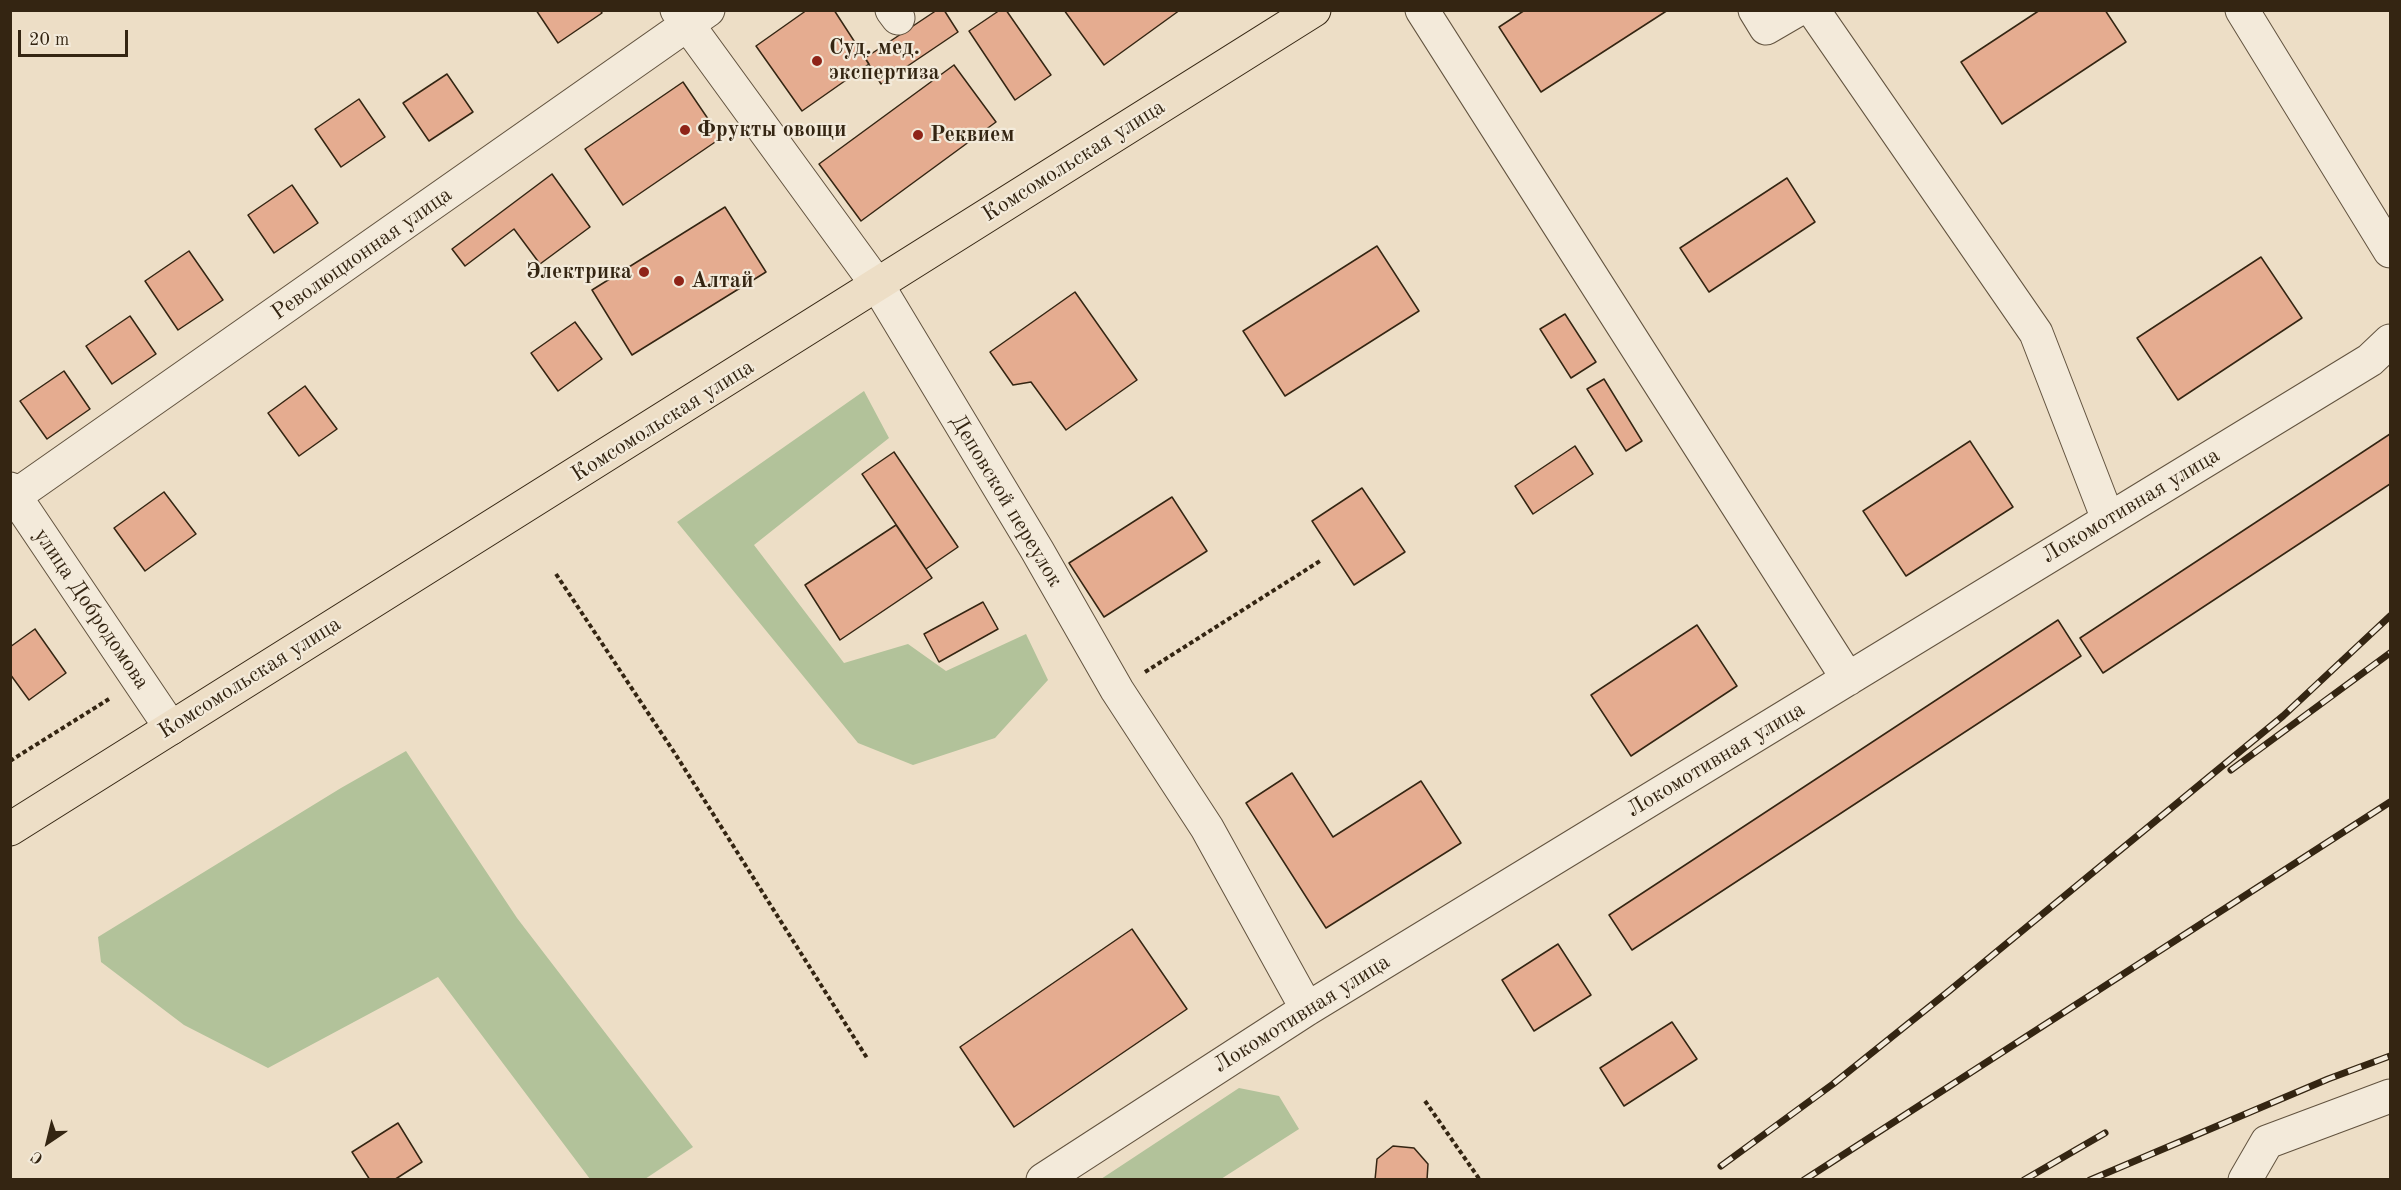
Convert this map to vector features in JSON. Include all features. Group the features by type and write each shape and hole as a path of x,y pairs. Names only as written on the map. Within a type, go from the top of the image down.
{"main road":[{"name":"Комсомольская улица","path":"10,829 878,286 1314,10"}],"street":[{"path":"1422,10 1848,680"},
{"path":"1755,10 1766,28 1797,10"},
{"path":"1813,10 2036,333 2108,519"},
{"path":"2242,10 2391,251"},
{"name":"Деповской переулок","path":"691,15 878,286 1037,550 1117,690 1208,828 1307,1009"},
{"name":"Революционная улица","path":"13,493 691,15"},
{"name":"Локомотивная улица","path":"1043,1179 1307,1009 2108,519 2384,353"},
{"name":"улица Добродомова","path":"13,493 171,728"},
{"path":"2246,1179 2267,1142 2391,1095"}],"path":[{"path":"1117,690 1320,561"},
{"path":"556,574 674,752 867,1058"},
{"path":"10,761 139,680"},
{"path":"1425,1101 1480,1179"}],"green space":[{"path":"864,391 889,438 754,545 844,663 908,644 946,671 1026,634 1048,680 995,738 913,765 858,743 677,522"},
{"path":"406,751 517,918 693,1147 645,1179 590,1179 438,977 268,1068 184,1025 101,962 98,937 341,788"},
{"path":"1239,1088 1279,1096 1299,1129 1221,1179 1101,1179"}],"building":[{"path":"536,10 600,10 602,13 558,43"},
{"name":"Суд. мед. экспертиза","path":"807,10 834,10 869,64 802,111 756,46"},
{"path":"937,10 944,10 958,32 881,84 865,58"},
{"path":"1000,10 1006,10 1051,75 1015,100 969,31"},
{"path":"1064,10 1180,10 1104,65"},
{"path":"1525,10 1668,10 1541,92 1499,27"},
{"path":"2040,10 2105,10 2126,42 2002,124 1961,62"},
{"name":"Реквием","path":"954,65 996,122 861,221 819,164"},
{"path":"447,74 473,112 429,141 403,103"},
{"path":"683,82 721,138 623,205 585,149"},
{"path":"359,99 385,137 341,167 315,129"},
{"path":"552,174 590,227 540,264 514,229 465,266 452,249"},
{"path":"1787,178 1815,222 1709,292 1680,248"},
{"path":"292,185 318,223 274,253 248,215"},
{"name":"Алтай","path":"725,207 766,272 632,355 592,290"},
{"path":"1377,246 1419,311 1285,396 1243,331"},
{"path":"189,251 223,300 178,330 145,281"},
{"path":"2261,257 2302,318 2178,400 2137,338"},
{"path":"1075,292 1137,380 1066,430 1031,382 1013,385 990,352"},
{"path":"1565,314 1596,362 1571,378 1540,329"},
{"path":"130,316 156,354 112,384 86,346"},
{"path":"575,322 602,359 558,391 531,353"},
{"path":"64,371 90,409 47,439 20,401"},
{"path":"1604,379 1642,441 1626,451 1587,389"},
{"path":"305,386 337,429 299,456 268,413"},
{"path":"2390,434 2390,484 2103,673 2080,638"},
{"path":"1970,441 2013,507 1906,576 1863,511"},
{"path":"1575,446 1593,474 1533,514 1515,486"},
{"path":"894,452 958,547 926,569 862,474"},
{"path":"1362,488 1405,552 1354,585 1312,521"},
{"path":"164,492 196,534 145,571 114,528"},
{"path":"1172,497 1207,551 1104,617 1069,563"},
{"path":"896,525 932,578 840,640 805,585"},
{"path":"983,602 998,629 939,662 924,634"},
{"path":"2058,620 2081,656 1632,950 1609,915"},
{"path":"1697,625 1737,686 1631,756 1591,695"},
{"path":"35,629 66,673 29,700 10,674 10,647"},
{"path":"1292,773 1333,837 1421,781 1461,843 1326,928 1246,803"},
{"path":"1132,929 1187,1009 1014,1127 960,1047"},
{"path":"1558,944 1591,995 1534,1031 1502,980"},
{"path":"1672,1022 1697,1059 1624,1106 1600,1068"},
{"path":"398,1123 422,1162 394,1180 370,1180 352,1152"},
{"path":"1393,1146 1414,1148 1428,1164 1427,1180 1375,1180 1377,1159"}],"railway":[{"path":"1721,1166 1833,1084 1949,991 2283,716 2390,616"},
{"path":"2231,770 2390,653"},
{"path":"1804,1180 2390,802"},
{"path":"2090,1180 2328,1079 2390,1056"},
{"path":"2024,1180 2105,1133"}],"place":[{"name":"Суд. мед. экспертиза","path":"817,61"},
{"name":"Фрукты овощи","path":"685,130"},
{"name":"Реквием","path":"918,135"},
{"name":"Электрика","path":"644,272"},
{"name":"Алтай","path":"679,281"}]}
